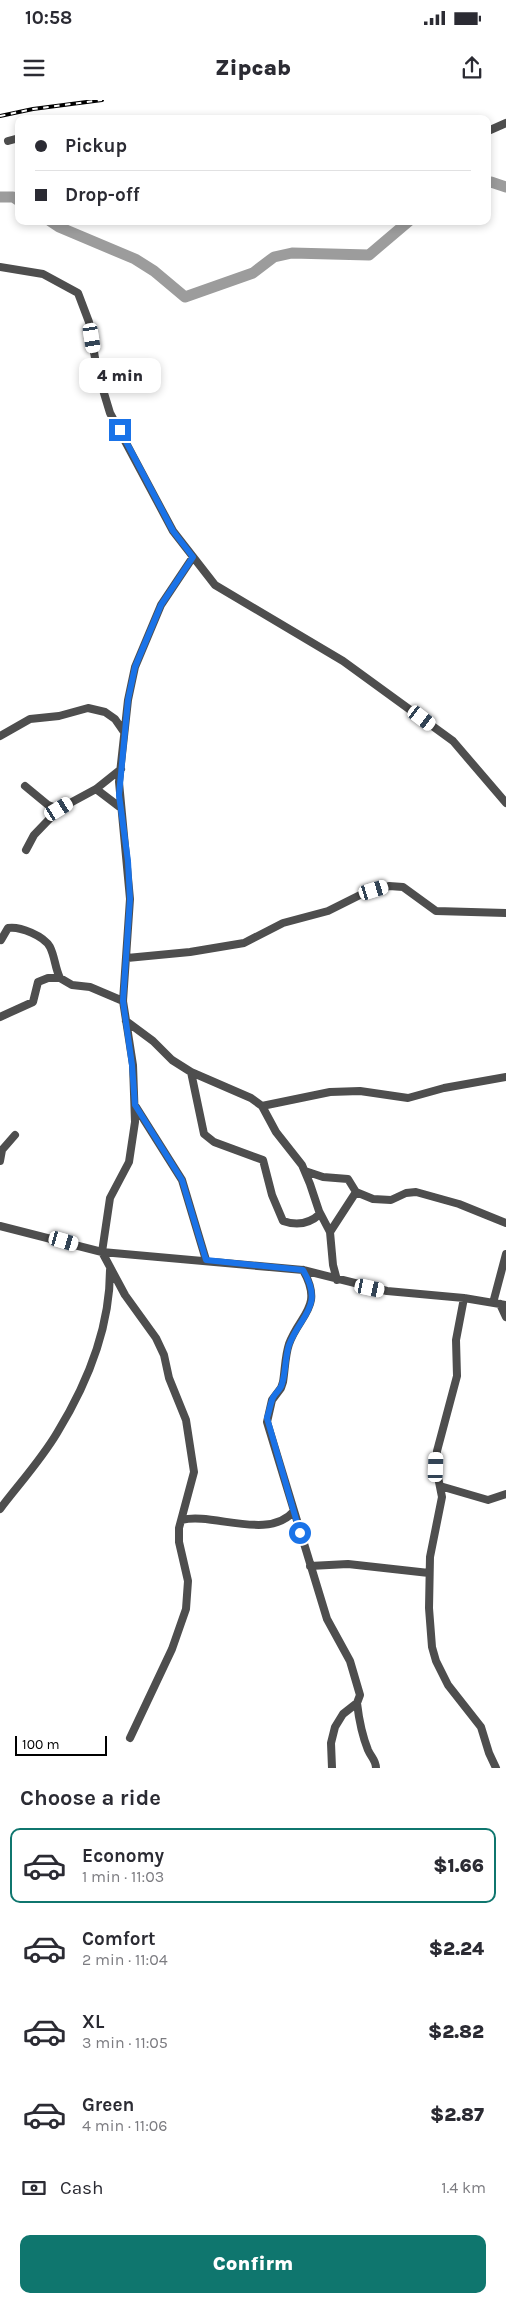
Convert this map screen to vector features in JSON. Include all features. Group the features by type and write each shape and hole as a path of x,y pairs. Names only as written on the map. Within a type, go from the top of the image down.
{"street":[{"path":"491,130 506,123"},
{"path":"8,141 15,139"},
{"path":"0,267 42,274 78,293 90,322 97,370 110,413 173,531 214,585 343,660 453,741 506,803"},
{"path":"130,1738 172,1649 186,1609 188,1582 179,1542 179,1528 194,1472 186,1420 169,1378 164,1354 156,1338 125,1295 102,1252 110,1198 129,1162 135,1122 132,1065 123,1001 130,899 119,795 128,700 135,667 161,605 193,557"},
{"path":"0,736 30,720 60,716 88,708 105,712 115,720 124,732"},
{"path":"26,850 34,835 59,809 96,789 121,769"},
{"path":"25,786 48,806 59,809"},
{"path":"96,789 121,808"},
{"path":"127,958 190,952 244,942 283,923 328,911 360,895 389,886 403,887 436,912 506,913"},
{"path":"1,940 8,928 14,928 42,940 50,947 60,978"},
{"path":"0,1017 33,1002 38,982 42,979 60,978 72,985 90,987 123,1001"},
{"path":"126,1021 153,1041 172,1060 191,1072 252,1098 262,1106 276,1132 305,1171 320,1214 330,1232 333,1265 337,1280"},
{"path":"191,1072 204,1134 214,1142 262,1160 272,1196 283,1221 297,1224 306,1223 320,1214"},
{"path":"262,1106 330,1092 369,1092 408,1098 444,1088 506,1077"},
{"path":"135,1105 182,1180 206,1260"},
{"path":"0,1161 2,1150 13,1140 15,1135"},
{"path":"305,1171 323,1177 348,1179 356,1192 381,1201 391,1200 406,1192 416,1192 459,1204 506,1223"},
{"path":"330,1232 356,1192"},
{"path":"0,1226 102,1252 303,1270 387,1291 464,1298 500,1304"},
{"path":"506,1254 500,1304 506,1317"},
{"path":"323,1276 333,1265"},
{"path":"0,1509 57,1433 82,1386 94,1355 109,1304 110,1268"},
{"path":"303,1270 308,1279 310,1307 289,1345 283,1382 272,1400 267,1418 268,1429 327,1619 344,1646 354,1672 360,1695 357,1703 361,1727 369,1752 375,1760 376,1768"},
{"path":"464,1298 456,1340 458,1376 437,1451 436,1467 442,1506 432,1538 429,1573 432,1647 436,1661 448,1685 481,1727 496,1768"},
{"path":"440,1486 488,1500 506,1494"},
{"path":"184,1511 190,1518"},
{"path":"182,1520 190,1518 244,1524 279,1522 286,1519 294,1511"},
{"path":"279,1522 299,1529"},
{"path":"310,1566 348,1564 429,1573"},
{"path":"332,1768 331,1743 335,1727 343,1714 357,1703"}],"waterway":[{"path":"491,182 506,187"},
{"path":"0,197 15,198"},
{"path":"56,225 135,259 154,271 185,297 253,273 274,257 292,253 369,255 404,225"}],"railway":[{"path":"0,116 33,109 102,100"}],"route":[{"path":"120,430 173,531 193,557 161,605 135,667 131,681 124,732 119,795 128,861 130,899 123,1001 129,1033 135,1105 182,1180 206,1260 303,1270 308,1279 311,1294 309,1312 289,1345 283,1382 281,1388 274,1395 267,1418 268,1429 300,1533"}]}
